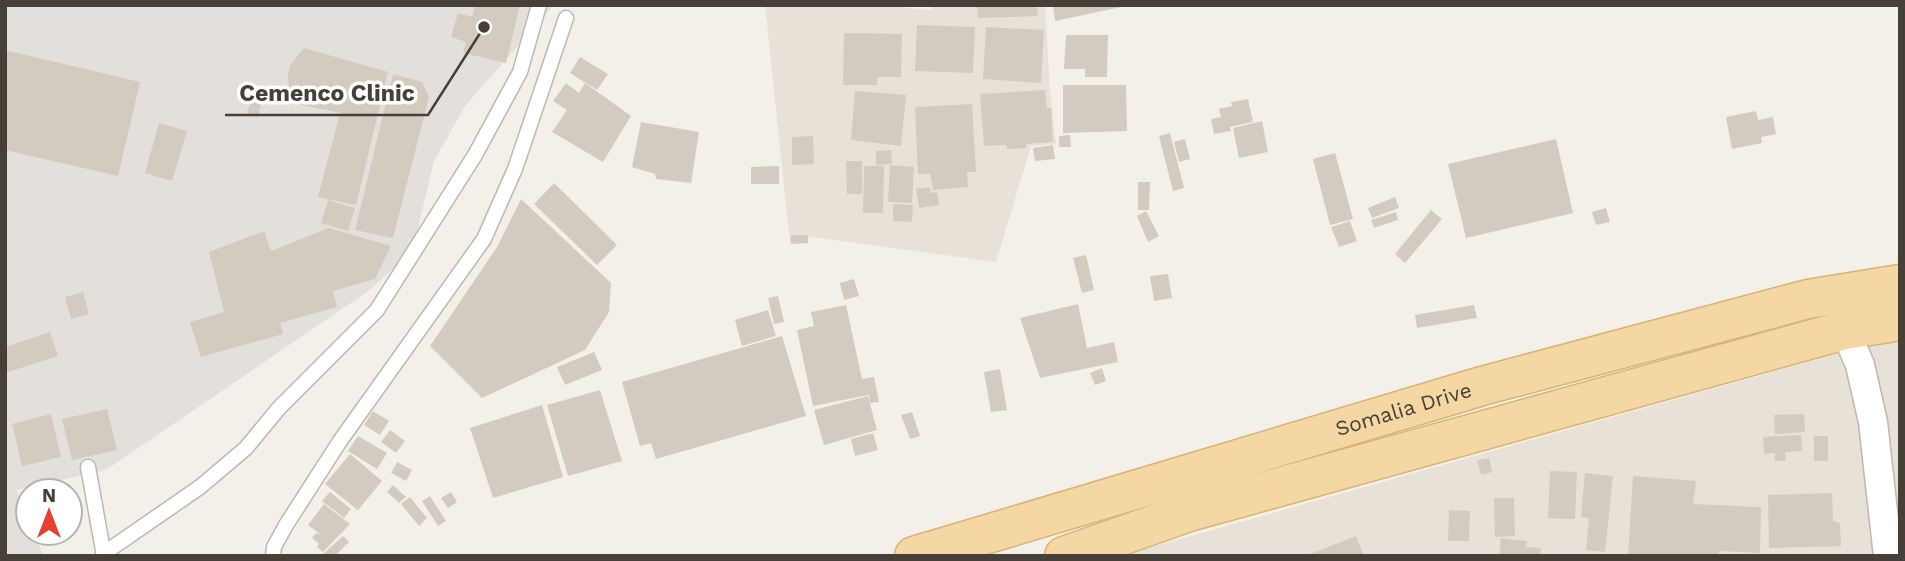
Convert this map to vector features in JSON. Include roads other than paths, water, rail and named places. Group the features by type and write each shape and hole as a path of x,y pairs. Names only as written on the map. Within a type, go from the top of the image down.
{"main road":[{"name":"Somalia Drive","path":"914,556 1482,386 1808,299 1900,284"},
{"name":"Somalia Drive","path":"1064,556 1189,512 1845,330 1900,321"}],"street":[{"path":"1845,330 1860,365 1873,422 1888,556"}],"lane":[{"path":"88,467 103,555 200,487 246,448 279,408 377,310 475,156 520,72 539,5"},
{"path":"274,556 274,547 286,525 340,441 484,239 515,169 566,18"}],"place":[{"name":"Cemenco Clinic","path":"484,27"}]}
